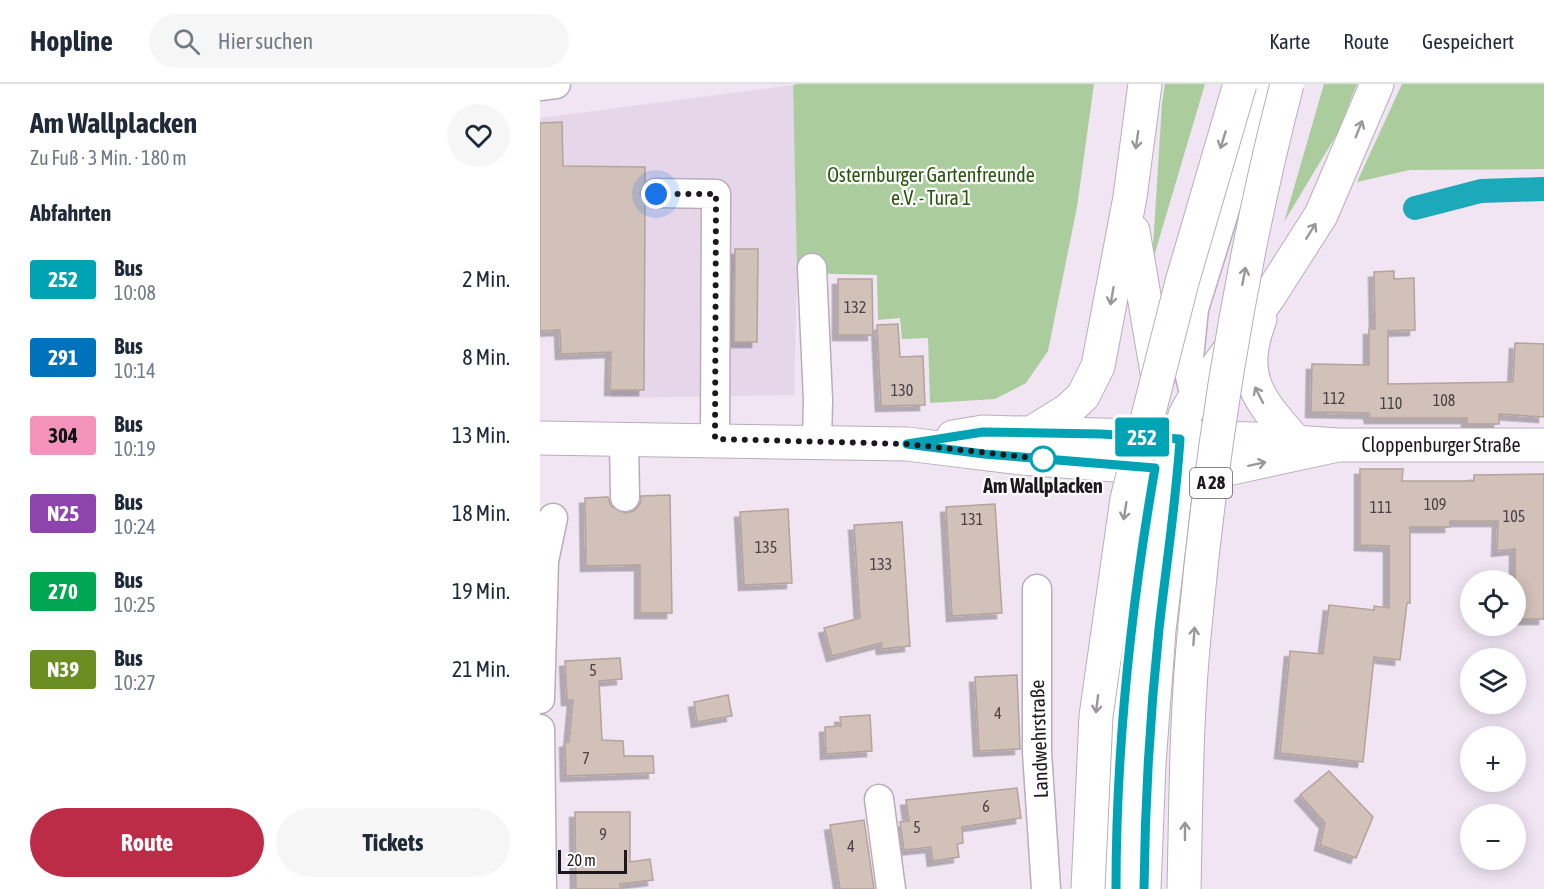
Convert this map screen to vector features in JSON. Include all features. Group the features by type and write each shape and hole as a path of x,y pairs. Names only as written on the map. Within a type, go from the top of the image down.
{"main road":[{"path":"1031,433 1068,410 1083,396 1098,366 1130,197 1145,84"},
{"path":"1088,889 1096,716 1127,500 1182,282 1240,84"},
{"name":"A 28","path":"1184,889 1187,743 1194,627 1217,436 1247,260 1287,84"},
{"path":"1116,889 1122,739 1139,571 1168,453 1195,397 1268,298 1320,215 1341,174 1377,84"},
{"path":"1130,197 1135,247 1158,379 1168,453 1159,630 1149,764 1144,889"},
{"path":"1268,298 1254,333 1249,366 1262,401 1294,441"},
{"name":"Cloppenburger Straße","path":"907,444 983,432 1101,434 1227,469 1252,466 1338,445"},
{"name":"Cloppenburger Straße","path":"540,438 715,439 907,444 993,455 1168,453 1294,441 1338,445 1544,445"}],"street":[{"path":"540,86 556,84"},
{"path":"1195,397 1188,368 1194,309 1264,84"},
{"path":"656,194 716,194 715,439"},
{"path":"812,268 818,400 817,442"},
{"path":"624,440 626,496"},
{"path":"540,699 544,561 553,518"},
{"name":"Landwehrstraße","path":"1037,590 1037,752 1046,889"},
{"path":"540,729 542,889"},
{"path":"879,800 891,889"}],"shaded area":[{"path":"793,85 797,273 794,395 611,398 611,249 540,249 540,118"}],"green space":[{"name":"Osternburger Gartenfreunde e.V. - Tura 1","path":"1094,84 1077,207 1048,351 1026,383 995,399 930,403 928,338 902,339 900,318 878,320 877,275 797,273 793,85"},
{"path":"1165,84 1205,84 1152,263 1162,103"},
{"path":"1324,84 1357,84 1337,134 1284,222"},
{"path":"1402,84 1544,84 1544,169 1410,170 1357,182"}],"building":[{"path":"562,122 563,166 645,167 645,182 640,193 645,204 644,390 610,390 611,352 561,354 560,330 540,331 540,123"},
{"path":"735,249 758,249 757,342 734,342"},
{"path":"1394,271 1394,279 1414,278 1415,330 1388,331 1388,384 1513,382 1515,343 1544,344 1544,417 1499,414 1499,424 1467,424 1467,418 1370,418 1369,413 1311,412 1312,364 1369,365 1369,329 1375,329 1374,272"},
{"path":"838,279 872,279 873,335 838,335"},
{"path":"898,324 900,357 923,356 925,405 881,406 877,325"},
{"path":"1360,469 1403,469 1402,481 1474,481 1474,475 1544,474 1544,619 1526,619 1526,570 1515,570 1515,549 1497,551 1498,521 1450,521 1450,527 1410,527 1410,603 1407,603 1400,660 1374,657 1363,762 1280,753 1290,651 1323,654 1329,605 1374,610 1374,606 1389,608 1389,546 1360,545"},
{"path":"670,495 672,613 640,613 640,565 586,566 585,498 608,497 611,506 625,513 634,511 640,504 641,496"},
{"path":"995,504 1002,613 952,616 946,507"},
{"path":"788,509 792,583 744,585 740,512"},
{"path":"902,522 910,646 882,649 881,643 832,656 824,628 860,618 854,525"},
{"path":"620,658 622,679 599,681 602,740 623,741 624,756 653,756 654,773 566,776 565,742 569,742 573,700 567,700 565,661"},
{"path":"1017,675 1020,749 979,751 975,677"},
{"path":"728,695 732,716 697,722 694,702"},
{"path":"870,715 872,751 826,754 825,727 841,726 840,717"},
{"path":"1329,771 1373,817 1356,858 1320,845 1325,823 1300,795"},
{"path":"1017,788 1021,818 962,827 963,843 957,844 959,857 933,861 931,847 904,850 900,822 909,821 906,800"},
{"path":"575,812 630,812 630,862 650,859 653,880 620,884 621,889 576,889"},
{"path":"864,820 874,889 840,889 830,825"}],"waterway":[{"path":"1415,208 1481,191 1544,189"}],"bus line":[{"name":"252","path":"1116,889 1120,751 1139,571 1155,468 1021,458 907,444 983,432 1101,434 1180,439 1175,508 1159,630 1149,764 1144,889"}],"place":[{"name":"Am Wallplacken","path":"1043,459"}],"route":[{"path":"656,194 716,194 715,439 907,444 1043,459"}]}
